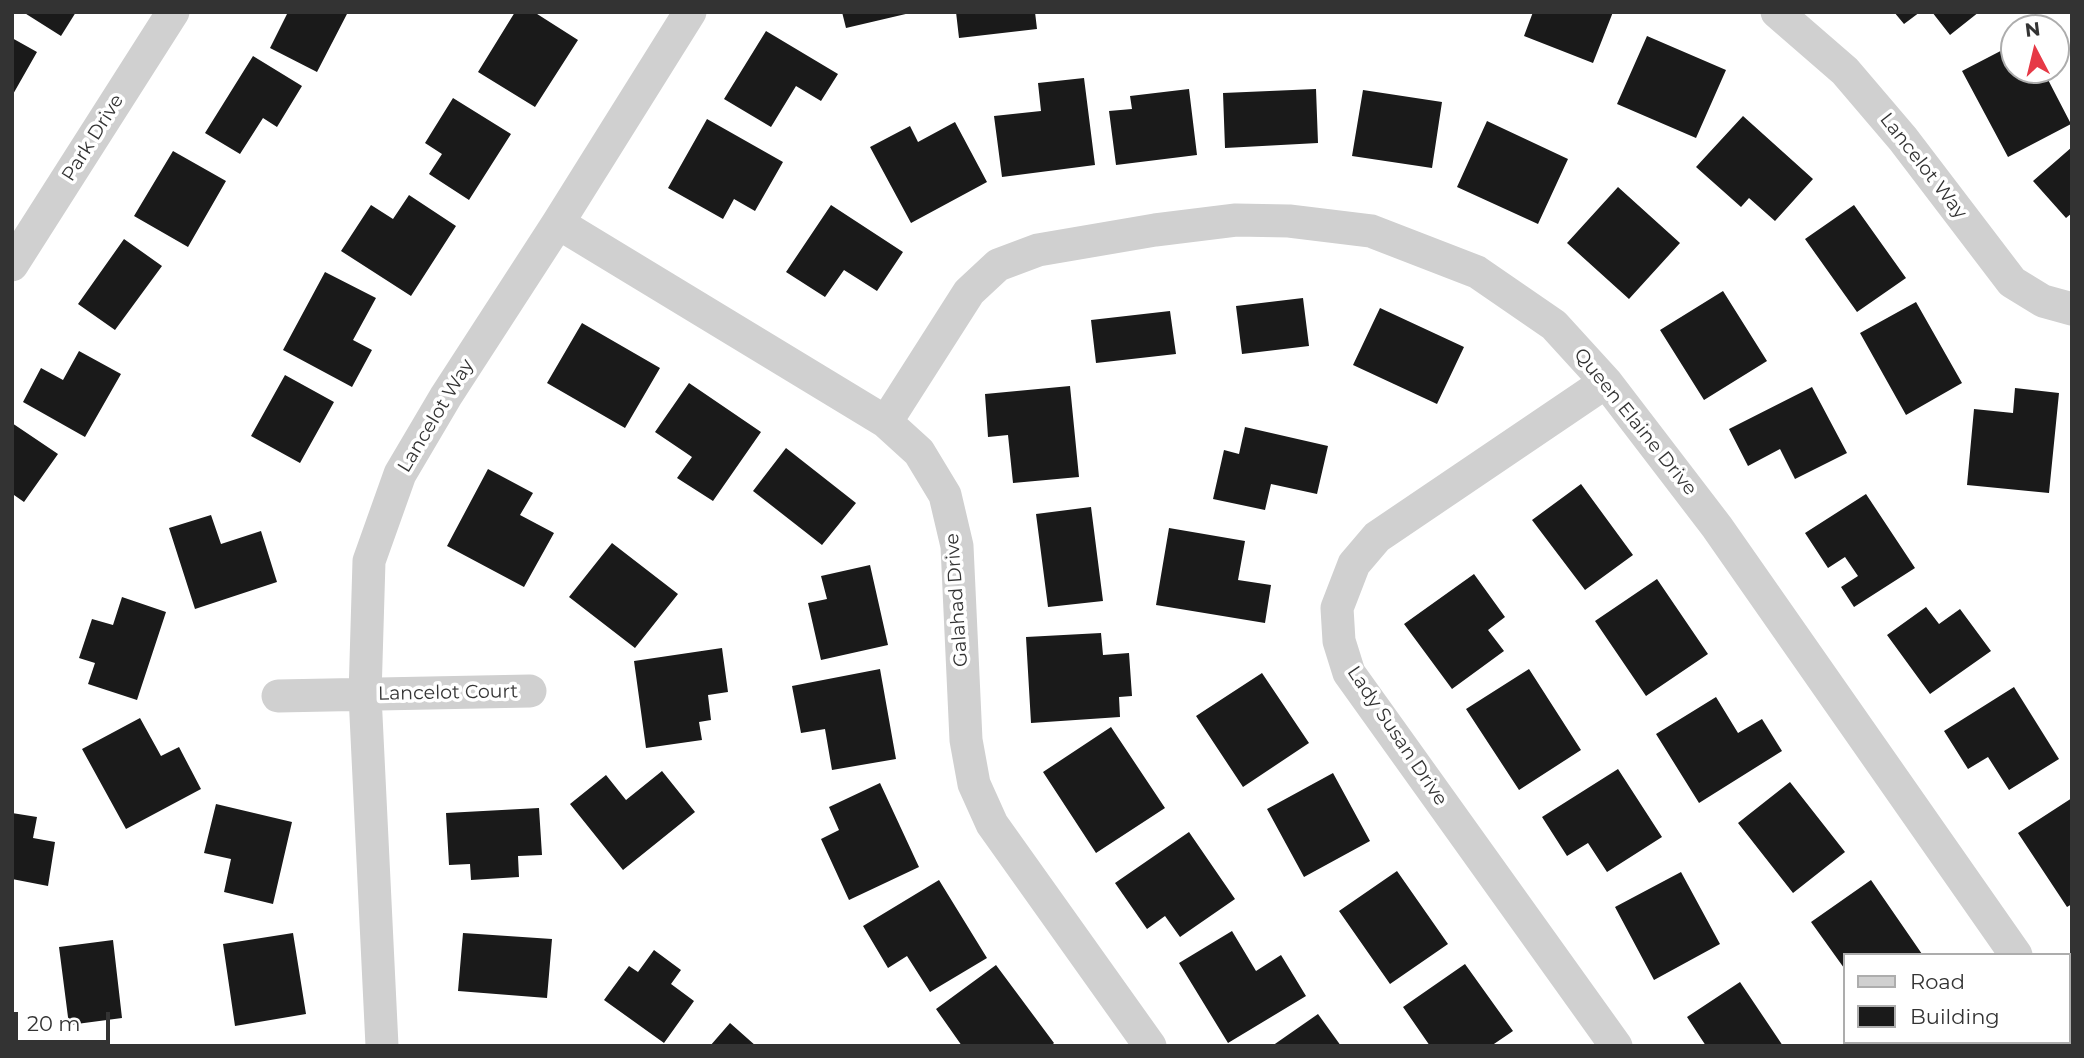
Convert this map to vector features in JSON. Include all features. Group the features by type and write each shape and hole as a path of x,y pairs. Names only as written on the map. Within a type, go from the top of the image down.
{"street":[{"name":"Park Drive","path":"12,264 173,12"},
{"name":"Lancelot Way","path":"382,1046 365,695 369,561 400,474 446,396 690,12"},
{"name":"Lancelot Way","path":"1777,12 1845,71 1903,139 2012,282 2043,301 2072,309"},
{"name":"Queen Elaine Drive","path":"886,422 969,292 998,265 1038,250 1155,230 1236,220 1289,221 1371,231 1478,272 1554,325 1606,382 1717,527 2015,953"},
{"name":"Galahad Drive","path":"558,223 886,422 919,452 945,495 957,545 966,740 974,784 992,824 1150,1046"},
{"name":"Lady Susan Drive","path":"1606,382 1377,537 1354,564 1337,608 1339,641 1349,673 1616,1046"},
{"name":"Lancelot Court","path":"278,696 530,691"}],"building":[{"path":"23,12 76,12 61,36"},
{"path":"288,12 348,12 317,72 270,48"},
{"path":"515,12 534,12 578,40 535,107 478,72"},
{"path":"842,12 910,12 910,13 846,28"},
{"path":"956,12 1035,12 1037,29 959,38"},
{"path":"1533,12 1613,12 1593,63 1524,36"},
{"path":"1894,12 1920,12 1904,24"},
{"path":"1932,12 1979,12 1950,35"},
{"path":"766,31 838,74 821,101 796,86 771,127 724,99"},
{"path":"1647,36 1726,70 1696,138 1617,104"},
{"path":"12,38 37,52 12,96"},
{"path":"2000,51 2000,84 2050,84 2071,124 2008,157 1962,71"},
{"path":"253,56 302,86 277,127 263,118 240,154 205,133"},
{"path":"1084,78 1095,165 1002,177 994,116 1041,111 1038,83"},
{"path":"1189,89 1197,155 1116,165 1109,111 1132,109 1130,96"},
{"path":"1316,89 1318,143 1225,148 1223,93"},
{"path":"1363,90 1442,102 1432,168 1352,156"},
{"path":"453,98 511,134 469,200 429,174 442,154 425,143"},
{"path":"1743,116 1813,179 1775,221 1749,198 1741,207 1696,167"},
{"path":"707,119 783,162 755,211 734,199 723,219 668,188"},
{"path":"1487,121 1568,159 1538,224 1457,187"},
{"path":"955,122 987,182 911,223 870,147 910,126 918,142"},
{"path":"2072,147 2072,213 2066,218 2033,181"},
{"path":"173,151 226,181 188,247 134,216"},
{"path":"1618,187 1680,243 1629,299 1567,243"},
{"path":"409,195 456,226 411,296 341,251 371,205 393,219"},
{"path":"831,205 903,252 877,291 844,270 825,297 786,272"},
{"path":"1854,205 1906,278 1857,312 1805,239"},
{"path":"124,239 162,266 115,330 78,304"},
{"path":"325,272 376,298 353,340 372,350 352,387 283,350"},
{"path":"1723,291 1767,361 1704,400 1660,330"},
{"path":"1303,298 1309,346 1242,354 1236,306"},
{"path":"1916,302 1962,383 1906,415 1860,333"},
{"path":"1380,308 1464,347 1437,404 1353,365"},
{"path":"1170,311 1176,354 1096,363 1091,320"},
{"path":"582,323 660,368 625,428 547,383"},
{"path":"79,351 121,374 85,437 23,402 41,368 63,380"},
{"path":"285,375 334,402 300,463 251,436"},
{"path":"689,383 761,432 713,501 677,478 692,457 655,432"},
{"path":"1070,386 1079,477 1013,483 1008,435 988,437 985,394"},
{"path":"1812,387 1847,453 1795,479 1780,449 1748,466 1729,429"},
{"path":"2015,388 2059,393 2049,493 1967,485 1974,409 2013,413"},
{"path":"12,423 58,454 24,502 14,495 12,498"},
{"path":"1245,427 1328,446 1317,494 1271,484 1265,510 1213,499 1224,450 1239,454"},
{"path":"786,448 856,503 822,545 753,491"},
{"path":"488,469 533,493 520,515 554,533 524,587 447,546"},
{"path":"1581,484 1633,555 1585,590 1532,520"},
{"path":"1866,494 1915,568 1854,607 1841,587 1858,576 1845,557 1828,568 1805,533"},
{"path":"1091,507 1103,601 1048,607 1036,514"},
{"path":"211,515 221,544 261,531 277,582 195,609 169,528"},
{"path":"1169,528 1245,541 1238,580 1271,585 1265,623 1156,605"},
{"path":"612,543 678,594 635,648 569,597"},
{"path":"870,565 888,645 821,660 808,603 827,599 821,576"},
{"path":"1474,574 1505,617 1488,630 1504,651 1452,689 1404,624"},
{"path":"1657,579 1708,654 1646,696 1595,621"},
{"path":"122,597 166,612 137,700 88,684 95,663 79,658 92,619 113,625"},
{"path":"1926,607 1939,624 1960,609 1991,651 1930,694 1887,635"},
{"path":"1101,633 1103,655 1129,653 1132,696 1119,697 1120,717 1031,723 1026,637"},
{"path":"722,648 728,692 708,695 711,720 699,722 702,740 646,748 634,661"},
{"path":"880,669 896,759 832,770 825,729 801,733 792,686"},
{"path":"1529,669 1581,750 1519,790 1466,709"},
{"path":"1262,673 1309,743 1243,787 1196,716"},
{"path":"2014,687 2059,759 2009,790 1988,757 1968,769 1944,731"},
{"path":"1716,697 1738,733 1762,719 1782,751 1699,803 1656,734"},
{"path":"140,718 161,756 179,747 201,789 126,829 82,749"},
{"path":"1111,727 1165,808 1096,853 1043,772"},
{"path":"1618,769 1662,837 1607,872 1588,843 1567,856 1542,817"},
{"path":"662,771 695,812 623,870 570,804 606,775 626,800"},
{"path":"1333,773 1370,841 1304,877 1267,809"},
{"path":"1790,782 1845,852 1793,893 1738,823"},
{"path":"880,783 919,867 849,900 821,839 839,830 829,807"},
{"path":"2072,798 2072,904 2067,907 2018,833"},
{"path":"216,804 292,822 273,904 224,892 231,859 204,853"},
{"path":"539,808 542,855 518,856 519,877 471,880 470,864 449,865 446,813"},
{"path":"12,813 37,817 33,838 55,842 48,886 12,879"},
{"path":"1189,832 1235,899 1180,937 1165,916 1147,929 1115,883"},
{"path":"1397,871 1448,944 1390,984 1339,911"},
{"path":"1681,872 1720,944 1654,980 1615,907"},
{"path":"939,880 987,958 930,992 907,956 888,968 863,926"},
{"path":"1871,880 1921,953 1842,953 1842,965 1811,922"},
{"path":"1232,931 1256,971 1281,955 1306,996 1228,1043 1179,963"},
{"path":"293,933 306,1014 235,1026 223,944"},
{"path":"463,933 552,939 547,998 458,991"},
{"path":"113,940 122,1018 69,1025 59,947"},
{"path":"654,950 681,970 671,984 694,1001 664,1043 604,1000 629,966 638,972"},
{"path":"1465,964 1513,1031 1491,1046 1430,1046 1403,1007"},
{"path":"996,965 1054,1043 1051,1046 962,1046 936,1009"},
{"path":"1740,982 1783,1046 1706,1046 1687,1017"},
{"path":"1318,1014 1341,1046 1272,1046"},
{"path":"730,1023 756,1046 710,1046"},
{"path":"1910,1044 1997,1046 1911,1046"}]}
